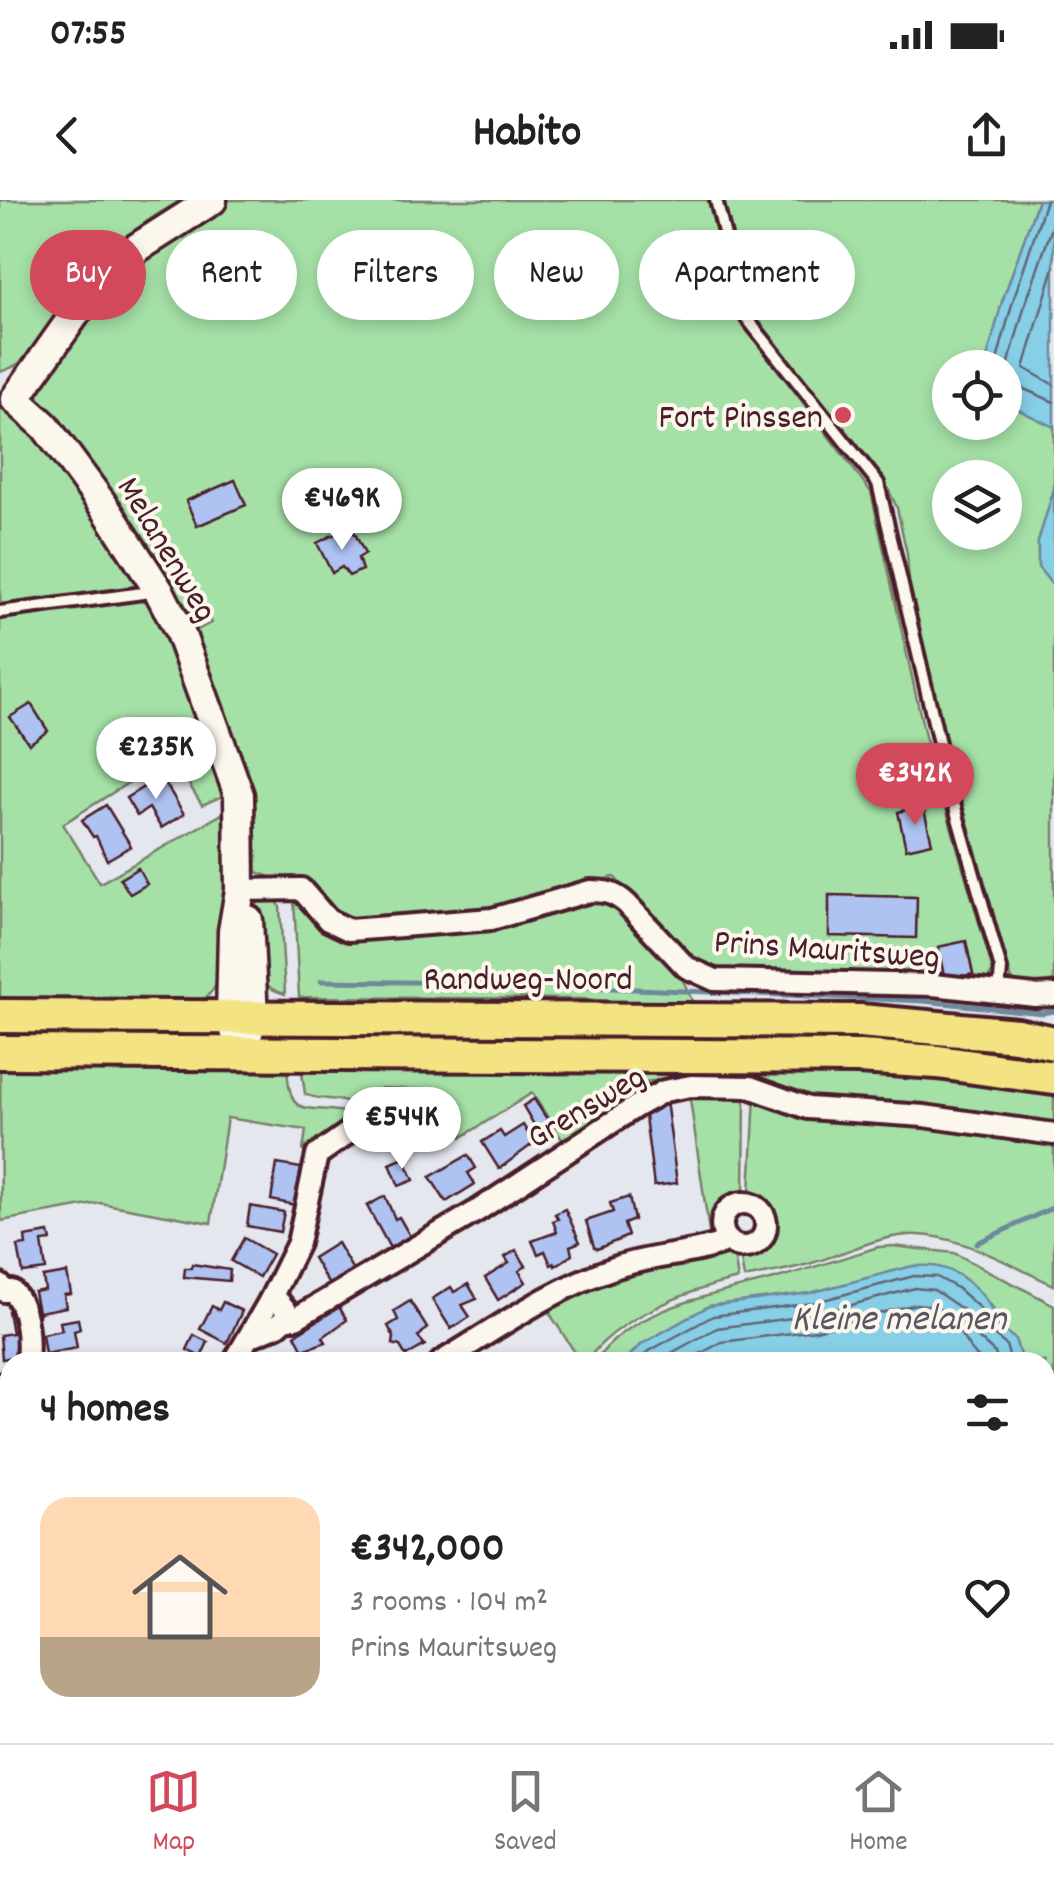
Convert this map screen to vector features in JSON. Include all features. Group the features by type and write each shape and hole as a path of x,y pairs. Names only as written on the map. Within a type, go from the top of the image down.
{"main road":[{"name":"Randweg-Noord","path":"0,1016 860,1020 1017,1035 1054,1043"},
{"path":"0,1052 859,1056 1054,1078"}],"street":[{"path":"8,395 115,262 212,200"},
{"name":"Melanenweg","path":"8,395 45,426 106,509 159,591 179,630 239,794 240,890 233,931 242,1053"},
{"name":"Prins Mauritsweg","path":"240,890 285,888 308,894 328,920 349,930 492,919 590,890 605,891 627,904 686,967 714,980 932,985 999,992"},
{"path":"999,992 1054,994"},
{"name":"Grensweg","path":"248,1337 286,1318 296,1318 477,1211 664,1092 691,1086 750,1087 808,1108 938,1118 1054,1134"},
{"path":"240,1352 298,1243 318,1155 348,1134 354,1125"},
{"path":"458,1352 570,1285 661,1255 729,1242"},
{"path":"0,1285 20,1300 28,1352"},
{"path":"270,1300 279,1302 286,1310 286,1318"}],"lane":[{"path":"716,200 745,316 878,484 950,790 1001,969 999,992"},
{"path":"0,612 159,591"}],"green space":[{"path":"0,200 182,200 135,230 30,230 30,320 57,320 29,355 0,372"},
{"path":"223,200 709,200 717,230 639,230 639,320 741,320 871,492 925,736 993,971 985,983 719,972 690,958 614,877 460,915 360,925 340,920 300,882 257,872 255,807 225,716 191,633 211,623 202,606 181,615 39,405 38,392 87,320 146,320 146,252 166,239 166,320 297,320 297,230 179,230"},
{"path":"722,200 1038,200 989,350 932,350 932,440 1022,440 1022,411 1054,427 1054,489 1038,542 1038,567 1054,587 1054,981 1013,984 912,622 907,554 897,508 883,478 756,320 855,320 855,230 729,230"},
{"path":"0,401 21,412 146,582 141,589 0,608"},
{"path":"144,598 156,601 225,795 202,805 171,756 63,824 100,883 224,813 226,918 219,979 202,1001 0,1003 0,618"},
{"path":"591,897 610,901 678,969 695,1007 580,999 299,997 294,899 299,899 334,932"},
{"path":"259,899 276,899 280,907 285,994 268,986 261,974 255,928"},
{"path":"302,1027 860,1030 1054,1053 1054,1068 301,1042"},
{"path":"0,1064 287,1064 295,1102 309,1108 345,1112 350,1123 314,1155 303,1151 306,1130 227,1118 211,1223 100,1203 1,1221"},
{"path":"301,1065 896,1069 1054,1089 1054,1128 824,1105 706,1080 703,1075 645,1082 651,1087 565,1144 532,1093 462,1137 434,1090 381,1088 379,1115 361,1116 343,1101 305,1094"},
{"path":"689,1092 745,1093 744,1193 721,1205 714,1232 709,1232"},
{"path":"755,1094 1054,1139 1054,1285 964,1244 908,1235 744,1278 740,1253 759,1249 773,1231 769,1208 750,1193"},
{"path":"878,1247 954,1253 1054,1305 1054,1352 1019,1352 1015,1339 996,1325 994,1309 963,1280 913,1266 810,1293 709,1306 634,1352 603,1352 630,1328 676,1306"},
{"path":"734,1255 738,1279 654,1308 615,1332 595,1352 575,1352 545,1306 628,1271"}],"water":[{"path":"1038,200 1054,200 1054,427 1022,411 1022,350 989,350"},
{"path":"1054,489 1054,587 1038,567 1038,542"},
{"name":"Kleine melanen","path":"913,1266 949,1270 984,1297 996,1325 1015,1339 1019,1352 634,1352 709,1306 810,1293"}],"building":[{"path":"306,474 315,492 296,502 287,485"},
{"path":"235,480 246,505 197,526 186,501"},
{"path":"341,531 344,537 354,532 365,554 358,558 362,570 349,576 342,567 332,573 317,543"},
{"path":"31,704 48,731 29,744 10,717"},
{"path":"161,776 184,814 161,828 149,808 137,816 126,798"},
{"path":"106,805 131,846 107,860 96,836 82,820"},
{"path":"923,806 932,843 906,849 898,812"},
{"path":"138,868 147,884 130,894 120,879"},
{"path":"829,895 917,897 916,938 829,936"},
{"path":"966,941 973,974 945,980 938,947"},
{"path":"534,1099 549,1122 537,1130 523,1106"},
{"path":"666,1100 677,1183 654,1186 644,1109"},
{"path":"523,1125 534,1143 499,1169 482,1142 500,1131 504,1137"},
{"path":"468,1155 476,1168 468,1173 475,1184 446,1202 430,1177"},
{"path":"404,1158 414,1180 399,1186 390,1164"},
{"path":"277,1164 301,1168 295,1205 271,1200"},
{"path":"385,1196 395,1219 399,1217 410,1236 390,1248 367,1206"},
{"path":"629,1197 634,1220 624,1224 628,1236 597,1249 586,1221 613,1212 610,1203"},
{"path":"250,1206 284,1212 280,1232 247,1226"},
{"path":"565,1209 580,1242 570,1246 572,1255 555,1266 545,1251 538,1254 532,1241 557,1232 555,1214"},
{"path":"49,1233 51,1241 42,1242 46,1270 23,1273 18,1246 26,1245 25,1237"},
{"path":"244,1238 272,1254 259,1277 231,1261"},
{"path":"337,1243 353,1270 329,1285 313,1258"},
{"path":"516,1250 526,1266 519,1271 526,1282 498,1300 485,1278 509,1263 505,1257"},
{"path":"192,1264 230,1270 229,1281 184,1277 185,1268"},
{"path":"67,1273 71,1294 64,1295 66,1307 39,1312 39,1317 34,1292 45,1290 43,1277"},
{"path":"468,1284 477,1299 462,1305 470,1317 451,1329 432,1299 451,1287 454,1292"},
{"path":"410,1301 427,1328 418,1337 425,1345 404,1352 393,1344 388,1326 398,1320 394,1311"},
{"path":"223,1302 242,1311 227,1343 200,1329 212,1306 219,1310"},
{"path":"339,1307 347,1320 323,1337 326,1342 303,1350 295,1335"},
{"path":"18,1310 24,1346 16,1347 17,1352 1,1352 0,1335 12,1333 8,1311"},
{"path":"78,1319 80,1329 74,1331 77,1348 45,1352 42,1334 62,1330 60,1322"},
{"path":"194,1335 208,1342 203,1352 187,1350"}],"waterway":[{"path":"321,981 489,983 923,1001 1054,1011"},
{"path":"977,1243 1054,1207"}],"place":[{"name":"Fort Pinssen","path":"843,415"}]}
